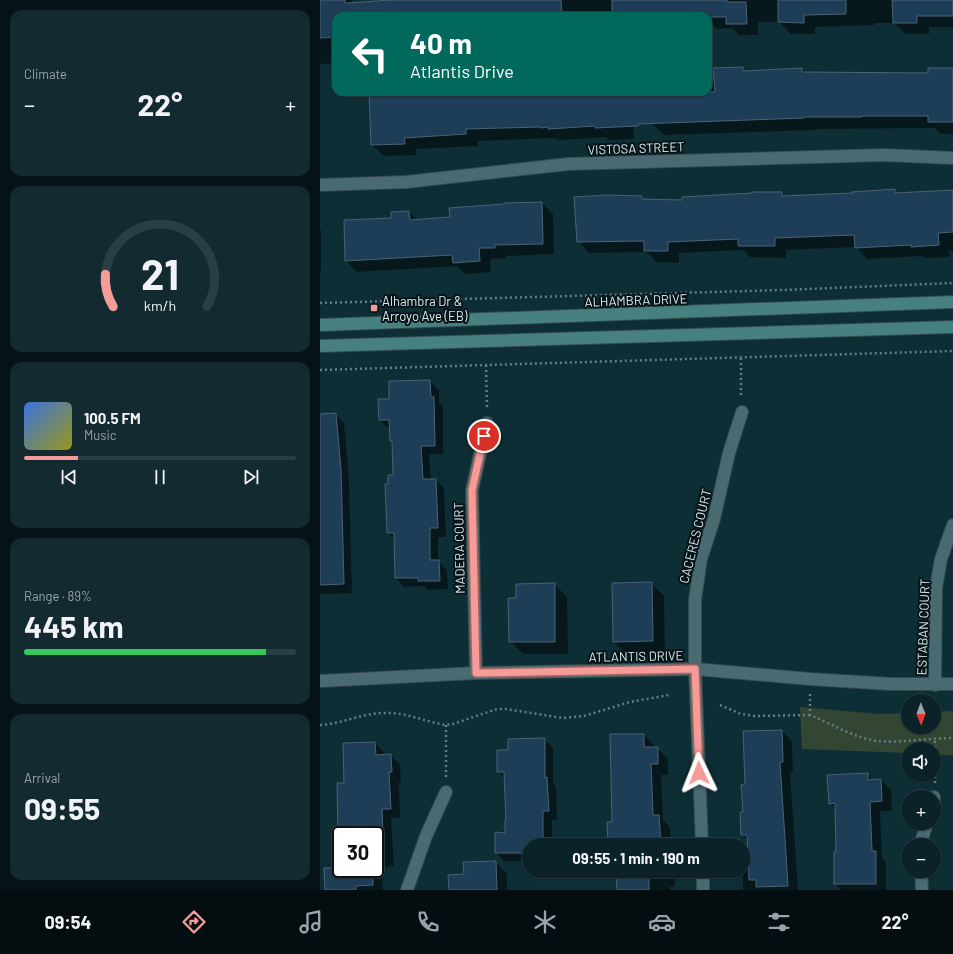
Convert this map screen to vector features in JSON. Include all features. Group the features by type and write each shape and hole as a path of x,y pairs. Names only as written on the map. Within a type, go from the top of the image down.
{"main road":[{"name":"ALHAMBRA DRIVE","path":"320,325 953,302"},
{"path":"320,346 953,327"}],"street":[{"name":"VISTOSA STREET","path":"320,184 406,182 568,164 884,155 953,158"},
{"name":"CACERES COURT","path":"702,838 695,669 694,600 701,559 714,519 729,453 742,412"},
{"name":"MADERA COURT","path":"476,673 472,490 487,423"},
{"name":"ESTABAN COURT","path":"935,685 936,588 941,559 953,525"},
{"name":"ATLANTIS DRIVE","path":"320,681 476,673 695,669 891,684 953,684"},
{"path":"407,890 426,836 446,792"},
{"path":"702,878 703,890"},
{"path":"921,878 922,890"}],"path":[{"path":"320,302 775,290 953,282"},
{"path":"320,370 953,351"},
{"path":"741,358 742,412"},
{"path":"486,365 487,423"},
{"path":"810,679 810,714"},
{"path":"320,725 336,723 368,714 386,713 400,714 446,725 502,709 563,718 584,716 630,702 669,695"},
{"path":"720,705 740,714 754,716 810,714 861,737 878,741 953,738"},
{"path":"446,725 446,792"},
{"path":"934,790 936,738"}],"green space":[{"path":"800,707 879,714 901,713 901,734 941,734 941,712 953,711 953,755 941,755 941,742 901,742 901,753 802,749"}],"building":[{"path":"320,0 345,0 345,3 391,0 561,0 562,12 332,12 332,37 320,38"},
{"path":"612,0 727,0 727,2 746,2 747,24 726,24 726,17 712,17 712,12 612,12"},
{"path":"778,0 846,0 846,14 804,15 804,23 778,22"},
{"path":"892,0 953,0 953,16 917,16 917,23 893,23"},
{"path":"743,67 743,71 802,68 802,72 928,73 928,68 953,68 953,122 928,122 928,116 862,116 638,124 638,126 595,128 595,126 548,129 548,127 540,127 466,129 466,134 404,138 405,144 371,145 369,96 712,96 712,92 715,92 713,68"},
{"path":"895,189 895,193 953,190 953,232 938,233 939,245 911,247 911,245 855,248 854,235 775,238 775,246 738,246 738,239 668,242 668,251 644,251 644,241 577,242 574,197 607,195 642,196 642,199 682,200 682,197 752,192 782,192 782,196 853,193 852,192"},
{"path":"542,202 543,244 495,245 495,248 479,248 480,261 453,263 452,255 345,261 344,220 391,218 391,212 409,211 410,220 450,217 449,208 504,203"},
{"path":"430,380 431,397 434,397 435,446 421,446 423,479 436,479 438,528 430,528 430,560 439,560 440,581 418,581 418,578 395,578 394,533 387,533 385,484 388,484 388,475 393,475 392,441 390,441 389,420 379,420 378,399 389,399 389,381"},
{"path":"336,413 341,469 344,584 320,585 320,414"},
{"path":"652,582 653,641 613,642 612,583"},
{"path":"555,583 555,642 509,642 508,598 516,598 516,584"},
{"path":"782,730 783,762 780,762 788,886 756,887 756,880 749,880 750,838 747,838 747,835 741,835 740,812 743,812 741,785 745,784 743,731"},
{"path":"610,734 644,734 644,747 658,747 658,764 651,764 653,815 659,815 661,838 608,838 607,822 612,822"},
{"path":"545,738 545,778 547,777 549,811 543,811 543,838 522,838 522,853 495,853 495,832 505,833 506,820 504,772 497,772 497,750 508,750 508,739"},
{"path":"375,742 376,755 391,754 392,772 389,772 391,809 382,809 383,826 338,826 337,783 344,783 343,743"},
{"path":"868,773 868,780 881,779 882,801 870,802 872,851 876,851 876,884 834,884 834,852 836,852 835,803 829,804 827,775"},
{"path":"496,861 497,890 449,890 448,875 464,874 463,862"},
{"path":"324,868 332,868 332,878 373,878 373,885 356,886 356,890 325,890"},
{"path":"616,878 649,878 649,890 617,890"}],"place":[{"name":"Alhambra Dr & Arroyo Ave (EB)","path":"374,308"}],"route":[{"path":"484,436 472,490 476,673 695,669 699,773"}]}
